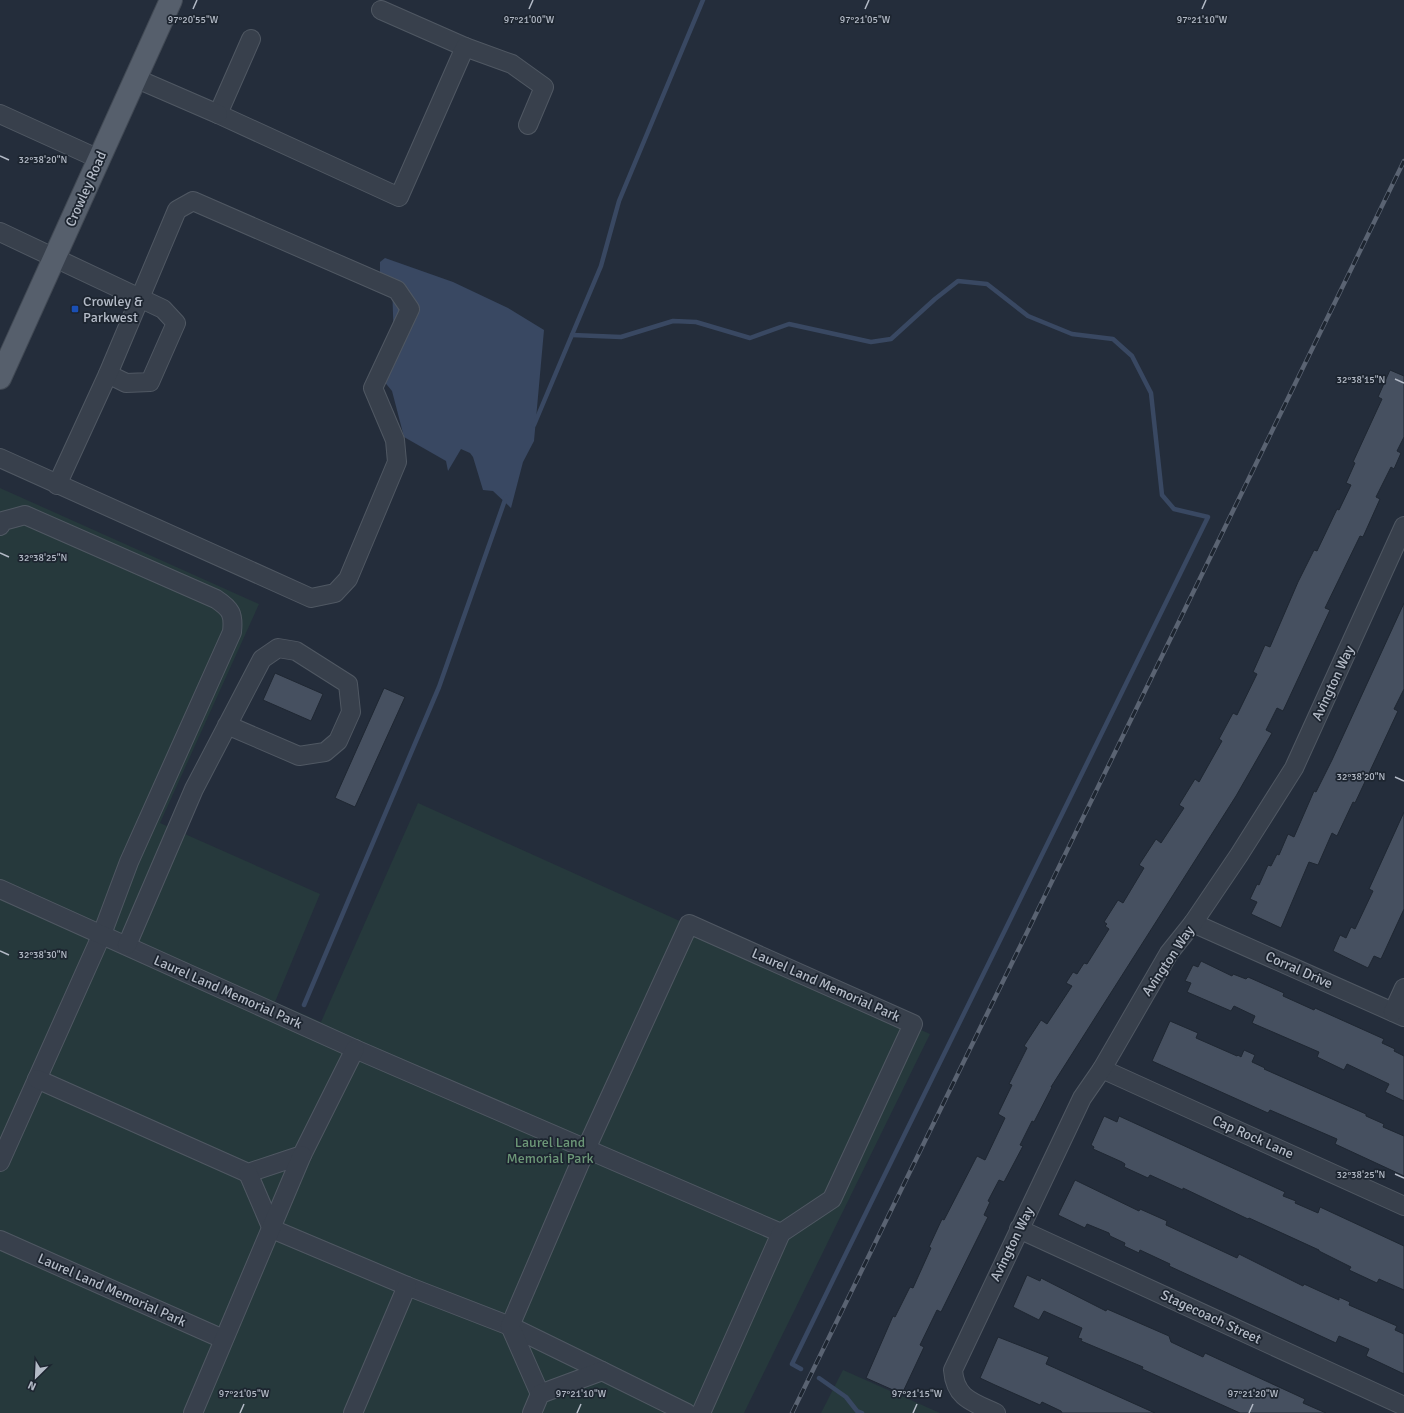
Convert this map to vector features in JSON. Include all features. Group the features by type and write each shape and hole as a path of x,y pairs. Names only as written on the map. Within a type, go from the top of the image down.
{"main road":[{"name":"Crowley Road","path":"0,378 171,0"}],"street":[{"path":"381,10 465,47 512,64 544,87 528,125"},
{"path":"218,114 251,39"},
{"path":"135,78 218,114 399,198 465,47"},
{"path":"0,114 99,159"},
{"path":"0,458 57,485 311,598 335,593 348,579 397,462 395,440 373,388 410,309 397,290 193,201 177,210 108,374 57,485"},
{"path":"0,232 54,259 163,308 176,323 150,382 126,383 108,374"},
{"path":"0,526 3,521 26,515 216,599 229,608 233,621 232,632 129,862 102,934 1,1157"},
{"name":"Avington Way","path":"996,1413 965,1399 954,1382 953,1370 1082,1098 1102,1069 1169,953 1193,923 1239,855 1294,768 1404,526"},
{"path":"127,945 194,789 227,725 262,659 278,648 296,651 348,684 351,712 338,741 325,752 299,756 227,725"},
{"name":"Laurel Land Memorial Park","path":"0,888 355,1049 586,1149 781,1233 832,1199 913,1024 689,924 586,1149 510,1326"},
{"name":"Corral Drive","path":"1193,923 1399,1014"},
{"path":"1399,1014 1404,988"},
{"path":"193,1413 302,1155 355,1049"},
{"name":"Cap Rock Lane","path":"1102,1069 1404,1206"},
{"path":"37,1079 248,1174 272,1229 407,1286 510,1326 687,1413"},
{"path":"248,1174 302,1155"},
{"name":"Stagecoach Street","path":"1019,1229 1404,1406"},
{"path":"701,1413 781,1233"},
{"name":"Laurel Land Memorial Park","path":"0,1240 223,1339"},
{"path":"353,1413 407,1286"},
{"path":"510,1326 540,1394 532,1413"},
{"path":"540,1394 602,1371"}],"green space":[{"name":"Laurel Land Memorial Park","path":"0,488 259,604 160,823 320,894 275,1002 321,1022 418,803 930,1034 744,1413 0,1413"},
{"path":"843,1370 852,1374 940,1413 821,1413"}],"water":[{"path":"385,258 453,282 508,308 544,330 534,441 523,462 511,508 493,491 483,490 473,457 470,453 461,449 448,471 446,461 404,437 392,391 383,380 394,346 392,282 380,274 380,262"}],"building":[{"path":"1390,370 1404,376 1404,437 1397,451 1401,453 1394,469 1391,467 1376,497 1380,499 1363,537 1360,536 1325,608 1330,610 1283,711 1277,708 1266,730 1272,733 1236,796 1051,1087 1034,1122 1032,1121 1020,1145 1023,1146 1004,1182 999,1180 988,1201 990,1202 984,1215 988,1217 941,1312 937,1310 920,1345 924,1347 902,1394 866,1378 893,1316 895,1317 910,1287 913,1288 942,1219 944,1220 977,1156 985,1160 1005,1118 998,1114 1012,1085 1009,1084 1027,1048 1024,1046 1041,1020 1047,1024 1072,986 1066,983 1073,972 1077,974 1084,963 1087,964 1109,929 1105,926 1107,924 1104,922 1118,900 1123,903 1144,868 1139,865 1156,839 1161,843 1184,808 1179,805 1195,779 1199,782 1222,741 1219,739 1233,713 1237,715 1257,674 1253,672 1265,645 1270,647 1298,582 1314,550 1317,551 1337,509 1339,510 1351,485 1346,483 1355,463 1353,462 1382,399 1378,397"},
{"path":"1404,603 1404,689 1394,709 1398,711 1355,803 1353,802 1337,836 1332,833 1318,865 1309,862 1281,928 1251,914 1257,902 1250,899 1257,884 1259,885 1268,865 1271,866 1277,854 1279,855 1288,834 1294,837 1314,791 1316,792 1332,760"},
{"path":"275,673 323,694 311,721 263,700"},
{"path":"384,688 405,697 355,807 335,798"},
{"path":"1404,812 1404,909 1381,959 1374,956 1368,968 1333,951 1340,935 1346,938 1351,927 1355,929 1373,891 1369,889"},
{"path":"1201,961 1232,976 1233,974 1246,979 1248,977 1284,993 1283,996 1314,1010 1315,1008 1384,1039 1382,1043 1395,1049 1394,1051 1404,1056 1404,1101 1385,1092 1389,1084 1347,1064 1344,1070 1317,1057 1319,1052 1252,1023 1255,1016 1234,1006 1231,1011 1187,992 1191,983 1185,981 1193,965 1198,967"},
{"path":"1170,1021 1198,1033 1196,1038 1237,1056 1238,1055 1241,1057 1244,1050 1255,1055 1252,1062 1265,1068 1264,1069 1366,1114 1366,1116 1384,1124 1383,1127 1404,1136 1404,1176 1335,1144 1337,1139 1270,1110 1268,1113 1152,1061"},
{"path":"1104,1116 1117,1122 1119,1116 1285,1192 1283,1196 1296,1201 1295,1203 1318,1213 1320,1207 1404,1246 1404,1290 1379,1279 1377,1283 1349,1270 1351,1267 1319,1250 1249,1218 1248,1219 1183,1188 1183,1190 1150,1175 1148,1178 1124,1167 1125,1164 1122,1162 1093,1149 1094,1147 1091,1145"},
{"path":"1075,1180 1139,1211 1140,1209 1167,1221 1166,1225 1237,1258 1239,1254 1303,1286 1304,1284 1339,1300 1339,1297 1350,1302 1349,1305 1397,1326 1395,1330 1404,1334 1404,1374 1366,1356 1369,1349 1339,1336 1336,1343 1169,1266 1170,1264 1140,1250 1139,1253 1124,1246 1125,1243 1110,1236 1109,1233 1087,1224 1085,1228 1058,1215"},
{"path":"1027,1275 1040,1281 1041,1278 1106,1311 1107,1309 1169,1336 1171,1342 1203,1357 1205,1353 1305,1399 1303,1403 1326,1413 1240,1413 1142,1369 1143,1367 1081,1341 1082,1339 1078,1338 1082,1328 1044,1311 1039,1320 1013,1307"},
{"path":"998,1337 1049,1357 1046,1364 1155,1413 1062,1413 1061,1411 1042,1402 1040,1405 980,1378"}],"waterway":[{"path":"534,425 601,266 619,201 703,0"},
{"path":"572,335 621,337 673,321 696,322 750,338 789,324 871,342 891,339 935,299 958,281 987,284 1028,316 1072,334 1113,339 1132,356 1151,393 1162,495 1174,509 1208,517 792,1364 801,1369"},
{"path":"304,1005 439,687 506,497"},
{"path":"819,1378 846,1397 857,1411 862,1413"}],"railway":[{"path":"792,1413 1404,161"}],"place":[{"name":"Crowley & Parkwest","path":"75,309"}]}
